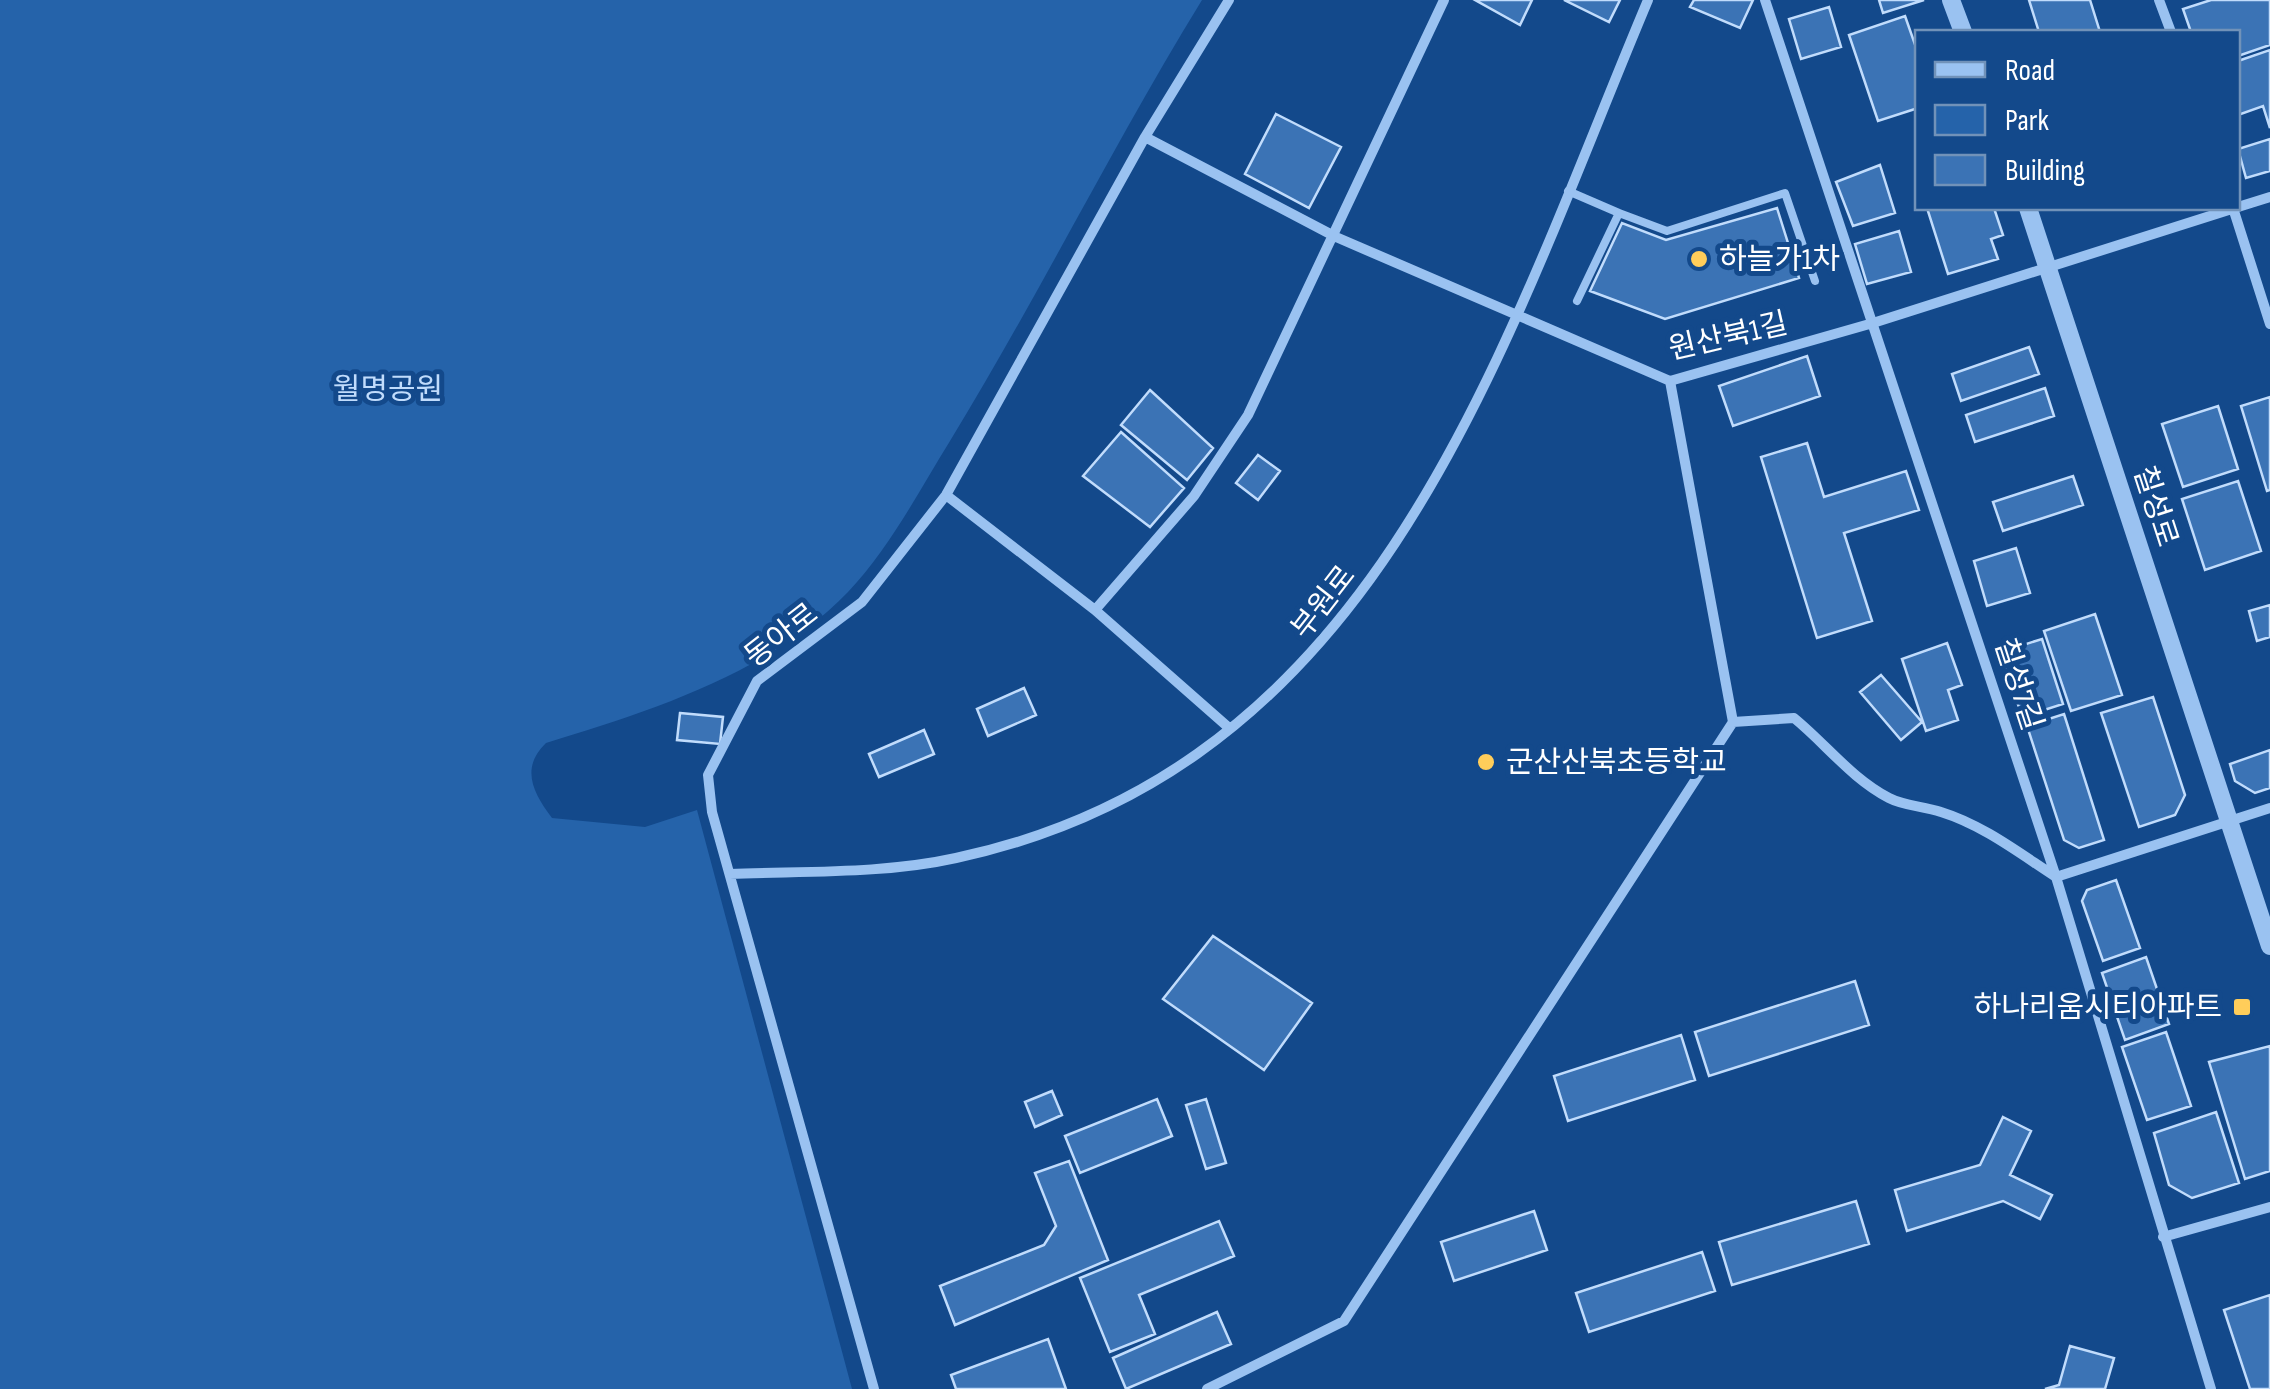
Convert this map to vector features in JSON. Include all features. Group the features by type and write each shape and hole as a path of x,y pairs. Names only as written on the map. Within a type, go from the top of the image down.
{"street":[{"name":"동아로","path":"874,1389 712,812 708,775 724,737 757,682 862,602 946,495 1145,137 1229,0"},
{"path":"1096,610 1194,496 1248,415 1336,237 1444,0"},
{"name":"부원로","path":"730,874 854,870 954,859 1104,811 1156,785 1303,666 1367,590 1445,465 1518,314 1648,0"},
{"name":"칠성7길","path":"1766,0 2056,877 2211,1389"},
{"path":"1951,0 1962,30"},
{"path":"2159,0 2169,30"},
{"name":"원산북1길","path":"1145,137 1336,237 1670,382 1874,324 2226,210"},
{"name":"원산북1길","path":"2240,205 2270,196"},
{"name":"칠성로","path":"2029,210 2270,946"},
{"path":"2236,210 2270,324"},
{"path":"1208,1389 1344,1321 1734,722 1670,382"},
{"path":"946,495 1096,610 1228,727"},
{"path":"1734,722 1794,718 1823,741 1847,771 1892,800 1977,826 2056,877 2270,808"},
{"path":"2163,1237 2270,1207"}],"lane":[{"path":"1568,190 1667,231 1785,193 1815,281"},
{"path":"1577,302 1619,213"}],"green space":[{"name":"월명공원","path":"0,0 1202,0 982,387 903,519 863,575 817,620 746,667 667,703 546,743 533,762 535,790 552,818 645,827 697,810 852,1389 0,1389"}],"building":[{"path":"1475,0 1532,0 1520,25"},
{"path":"1564,0 1620,0 1609,22"},
{"path":"1694,0 1753,0 1740,28 1690,7"},
{"path":"1879,0 1924,0 1883,13"},
{"path":"2029,0 2090,0 2099,30 2038,30"},
{"path":"2211,0 2270,0 2270,45 2240,55 2240,30 2190,30 2183,9"},
{"path":"1829,7 1841,47 1801,59 1789,19"},
{"path":"1905,16 1915,44 1915,109 1878,121 1849,35"},
{"path":"2270,50 2270,128 2263,106 2240,114 2240,60"},
{"path":"1276,114 1341,147 1309,208 1245,174"},
{"path":"2270,139 2270,171 2246,178 2240,148"},
{"path":"1880,165 1895,213 1853,226 1836,182"},
{"name":"하늘가1차","path":"1777,208 1799,278 1665,319 1590,291 1622,223 1666,240"},
{"path":"1928,210 1995,210 2003,235 1991,239 1998,259 1948,274"},
{"path":"1899,231 1911,272 1867,284 1855,244"},
{"path":"2029,347 2039,374 1961,401 1952,374"},
{"path":"1807,356 1820,396 1733,426 1719,386"},
{"path":"2045,388 2054,416 1975,442 1966,415"},
{"path":"1150,390 1213,448 1187,480 1121,425"},
{"path":"2270,397 2270,490 2267,491 2241,406"},
{"path":"2218,406 2238,469 2183,487 2162,424"},
{"path":"1121,432 1184,488 1150,527 1083,476"},
{"path":"1807,443 1824,497 1906,471 1919,510 1844,533 1872,621 1817,638 1761,457"},
{"path":"1258,455 1280,471 1258,500 1236,483"},
{"path":"2073,476 2083,505 2003,531 1993,502"},
{"path":"2238,481 2261,551 2205,570 2182,499"},
{"path":"2016,548 2030,593 1987,606 1974,561"},
{"path":"2270,605 2270,637 2257,641 2249,611"},
{"path":"2095,614 2122,695 2071,711 2044,631"},
{"path":"2042,639 2063,704 2022,717 2001,652"},
{"path":"1947,643 1962,685 1948,690 1958,720 1926,731 1902,659"},
{"path":"1881,675 1922,722 1901,740 1860,692"},
{"path":"1024,688 1036,715 988,736 977,709"},
{"path":"2153,697 2185,795 2175,815 2139,827 2101,713"},
{"path":"680,713 723,717 720,744 677,740"},
{"path":"2064,714 2104,840 2079,848 2064,840 2027,726"},
{"path":"924,730 934,754 879,777 869,754"},
{"path":"2270,750 2270,788 2255,793 2235,781 2230,764"},
{"path":"2116,880 2140,948 2103,961 2082,901 2087,890"},
{"path":"1213,936 1312,1003 1264,1070 1163,999"},
{"path":"2146,957 2169,1024 2125,1040 2102,973"},
{"path":"1855,981 1869,1025 1709,1076 1695,1032"},
{"path":"2166,1032 2191,1106 2147,1120 2122,1047"},
{"path":"1681,1035 1695,1080 1568,1121 1554,1076"},
{"path":"2270,1046 2270,1171 2245,1179 2209,1062"},
{"path":"1052,1091 1062,1115 1035,1127 1025,1102"},
{"path":"1157,1099 1172,1136 1080,1173 1065,1136"},
{"path":"1206,1099 1226,1163 1206,1169 1186,1105"},
{"path":"2216,1112 2239,1183 2192,1198 2169,1185 2154,1133"},
{"path":"2003,1117 2031,1131 2010,1175 2052,1195 2040,1219 2003,1201 1907,1231 1895,1190 1980,1165"},
{"path":"1069,1161 1108,1260 955,1325 940,1286 1044,1245 1056,1226 1035,1173"},
{"path":"1856,1201 1869,1244 1732,1285 1719,1242"},
{"path":"1534,1211 1547,1250 1454,1281 1441,1242"},
{"path":"1219,1221 1234,1256 1139,1295 1155,1334 1110,1352 1080,1278"},
{"path":"1702,1252 1715,1291 1589,1332 1576,1293"},
{"path":"2270,1295 2270,1389 2250,1389 2224,1310"},
{"path":"1217,1312 1231,1344 1126,1389 1113,1358"},
{"path":"1048,1339 1066,1389 956,1389 951,1375"},
{"path":"2070,1346 2114,1358 2105,1389 2045,1389 2059,1385"}],"place":[{"name":"하늘가1차","path":"1699,259"},
{"name":"군산산북초등학교","path":"1486,762"},
{"name":"하나리움시티아파트","path":"2242,1007"}]}
